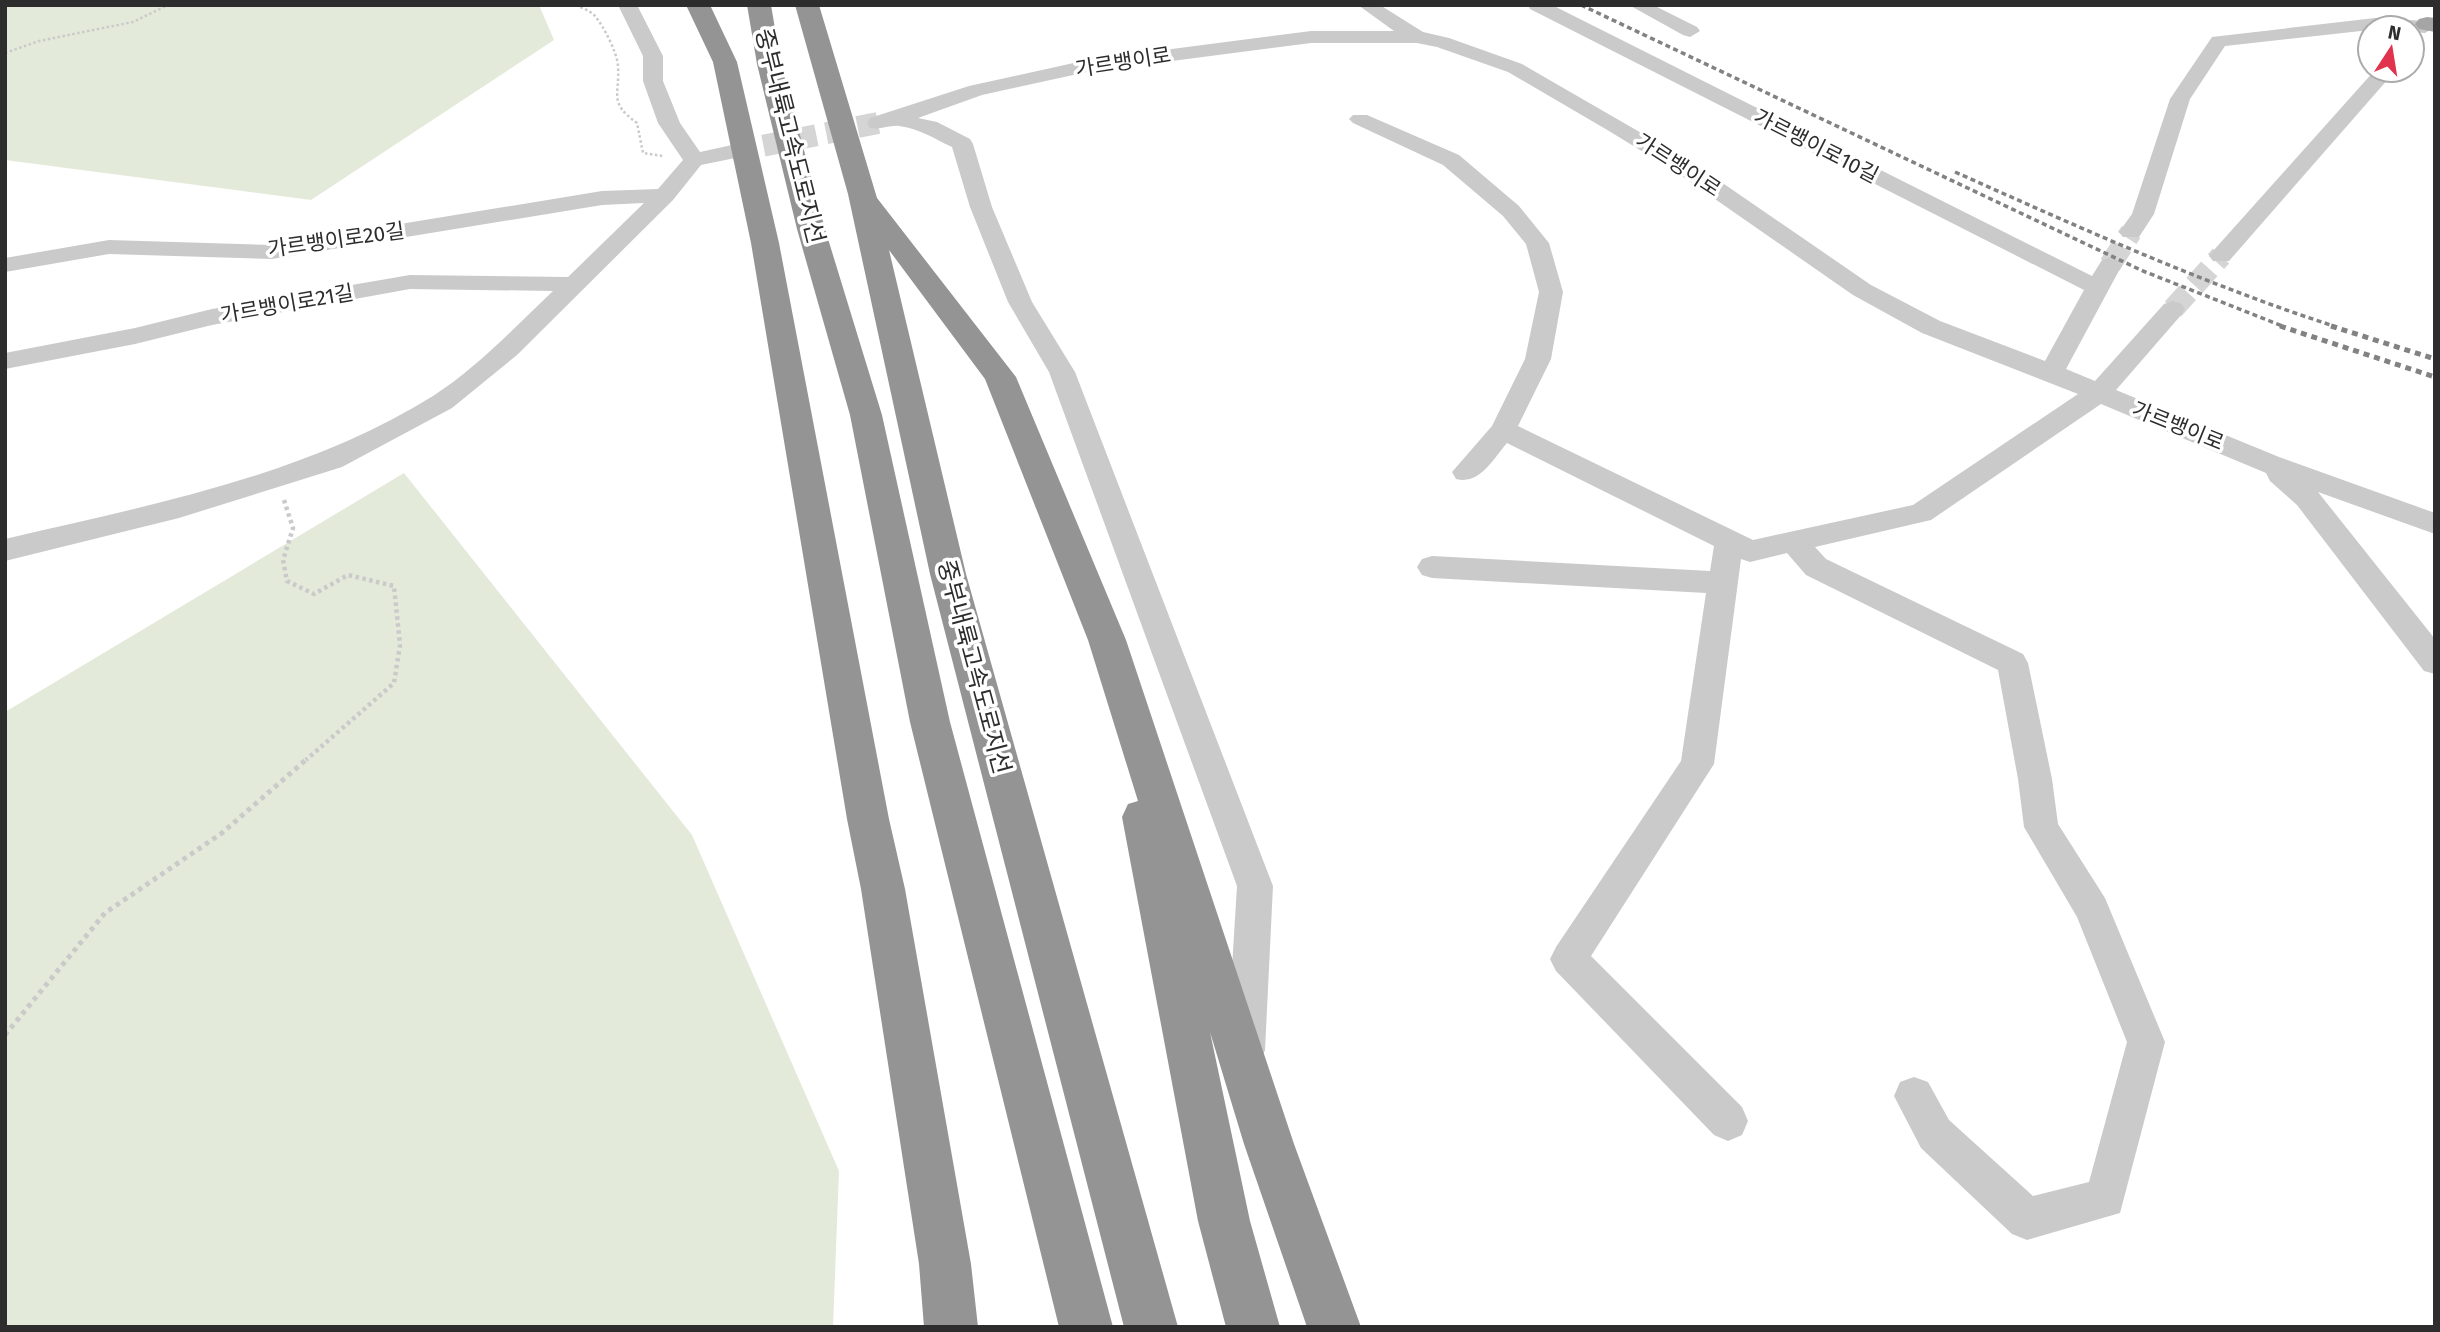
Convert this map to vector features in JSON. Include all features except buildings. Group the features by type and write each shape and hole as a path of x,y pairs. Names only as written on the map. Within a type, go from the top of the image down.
{"highway":[{"path":"698,5 726,62 765,243 868,819 883,889 945,1264 951,1327"},
{"name":"중부내륙고속도로지선","path":"759,5 769,64 808,216 866,415 930,722 1086,1327"},
{"name":"중부내륙고속도로지선","path":"807,5 862,194 948,574 1151,1327"},
{"path":"862,194 1000,377 1107,640 1269,1144 1334,1327"},
{"path":"1107,640 1224,1221 1253,1327"}],"street":[{"path":"627,5 653,56 653,81 668,123 694,160"},
{"path":"1367,5 1417,37"},
{"name":"가르뱅이로10길","path":"1536,5 2096,287"},
{"path":"1638,5 1689,31"},
{"path":"2131,232 2143,214 2180,99 2219,41 2375,23 2427,27"},
{"name":"가르뱅이로","path":"1245,1063 1255,886 1062,372 1020,302 981,207 962,144 929,127 887,121 976,90 1087,66 1311,37 1417,37 1479,53 1515,68 1687,169 1862,290 1931,327 2269,464 2435,524"},
{"path":"2221,256 2374,84"},
{"path":"1360,119 1451,160 1511,211 1537,243 1551,292 1538,359 1503,430 1466,472"},
{"path":"12,552 179,508 332,460 443,402 508,349 665,195 694,160 732,152"},
{"name":"가르뱅이로20길","path":"5,265 109,247 272,252 602,198 665,195"},
{"path":"2050,373 2110,265"},
{"name":"가르뱅이로21길","path":"5,361 135,336 212,317 411,282 572,284"},
{"path":"1503,430 1750,551 1921,513 2099,393 2173,309"},
{"path":"2269,464 2307,498 2435,662"},
{"path":"1792,540 1816,567 2012,663 2035,779 2041,827 2092,909 2146,1042 2105,1198 2027,1219 1935,1134 1914,1096"},
{"path":"1728,1121 1569,959 1697,764 1729,541"},
{"path":"1432,568 1723,583"}],"path":[{"path":"5,53 39,41 133,22 168,5"},
{"path":"576,5 594,15 616,56 618,66 615,98 622,111 637,123 643,153 665,157"},
{"path":"5,1035 105,913 222,833 394,683 400,645 394,586 348,575 314,594 287,581 283,560 293,527 282,490"}],"green space":[{"path":"5,5 539,5 554,40 311,200 5,160"},
{"path":"404,473 692,835 839,1171 833,1327 5,1327 5,712"}],"tunnel":[{"path":"732,152 878,123"},
{"path":"2110,265 2131,232"},
{"path":"2173,309 2221,256"}],"railway":[{"path":"1581,5 2143,271 2285,327"},
{"path":"1955,172 2192,274 2337,327"},
{"path":"2280,326 2435,377"},
{"path":"2331,326 2435,359"}]}
